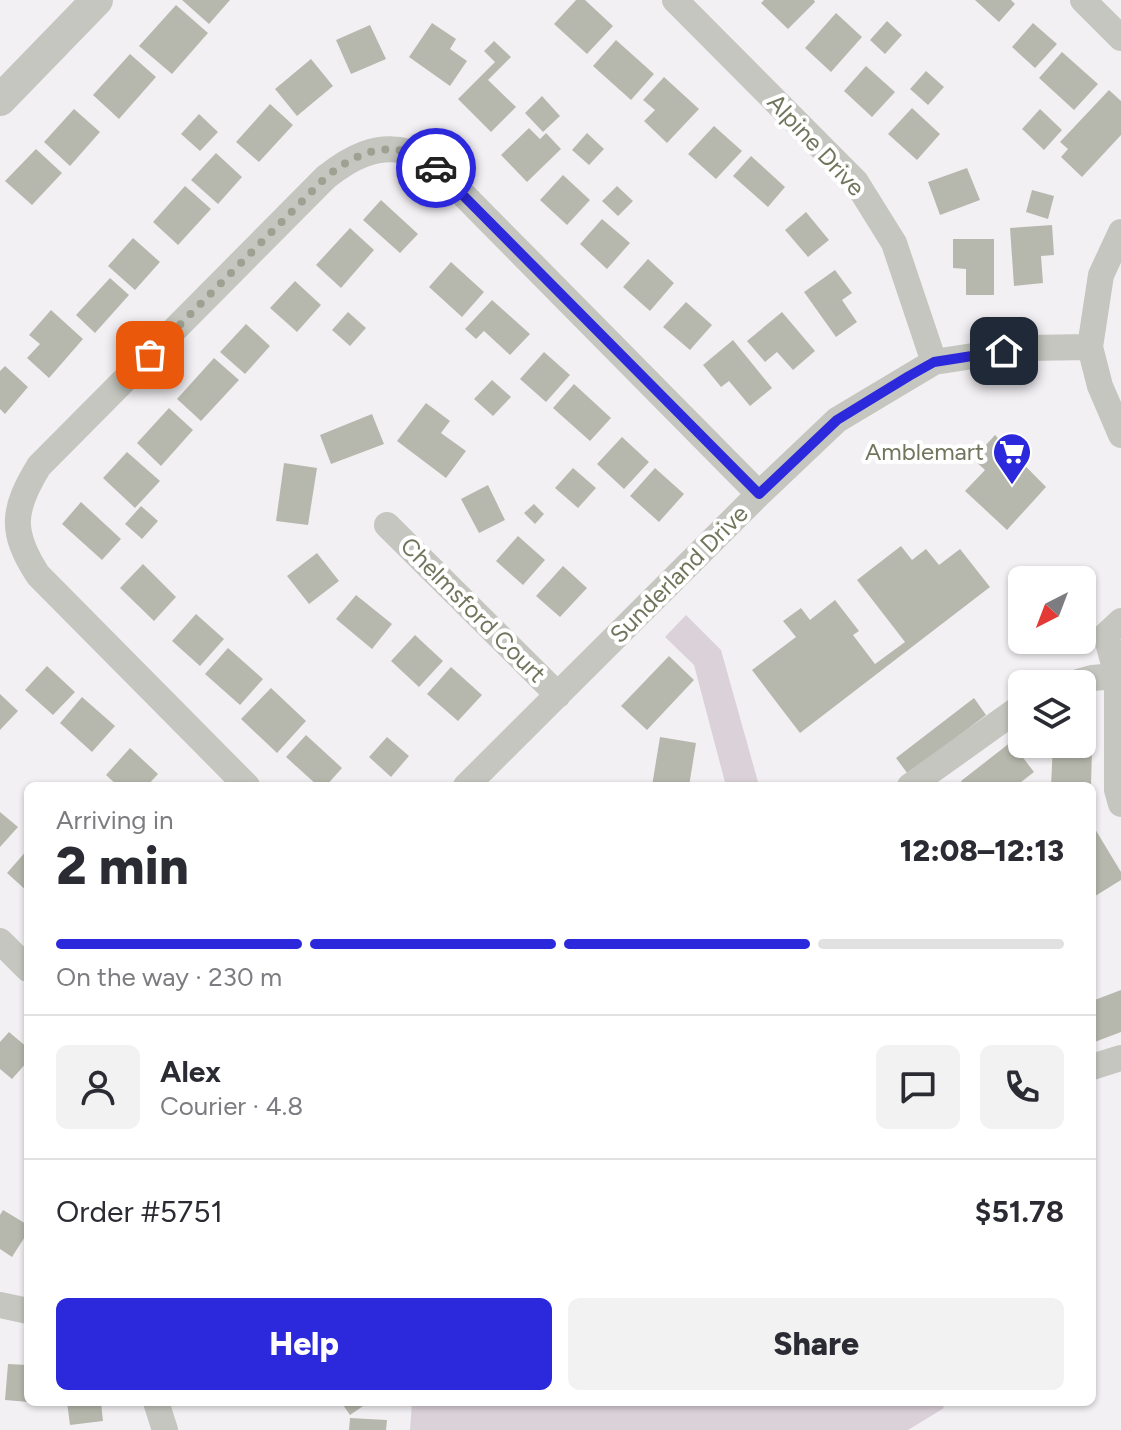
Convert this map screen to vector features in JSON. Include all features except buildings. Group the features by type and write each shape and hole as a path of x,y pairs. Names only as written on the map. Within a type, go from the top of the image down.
{"street":[{"path":"0,100 97,0"},
{"name":"Alpine Drive","path":"675,0 856,182 894,243 934,362"},
{"path":"1083,0 1121,38"},
{"path":"243,782 38,575 22,550 16,521 23,492 39,466 326,177 350,158 378,150 410,152 437,168 759,494"},
{"path":"1121,232 1101,275 1090,347 1100,386 1121,435"},
{"name":"Sunderland Drive","path":"470,782 837,420 934,362 1026,348 1090,347"},
{"name":"Chelmsford Court","path":"387,525 558,695"},
{"path":"1121,621 1106,635 1117,676 1117,790 1121,804"},
{"path":"1096,678 1117,676"},
{"path":"916,782 1008,716"},
{"path":"0,941 24,965"},
{"path":"1096,1066 1121,1058"},
{"path":"0,1305 24,1310"},
{"path":"157,1406 165,1430"}],"shaded area":[{"path":"686,615 721,650 758,782 725,782 694,665 665,637"},
{"path":"412,1406 944,1408 908,1430 410,1430"}],"way so far":[{"path":"150,355 326,177 350,158 378,150 410,152 436,168"}],"place":[{"name":"Amblemart","path":"1012,486"}],"route":[{"path":"436,168 759,494 837,420 909,376 934,362 1004,351"}]}
